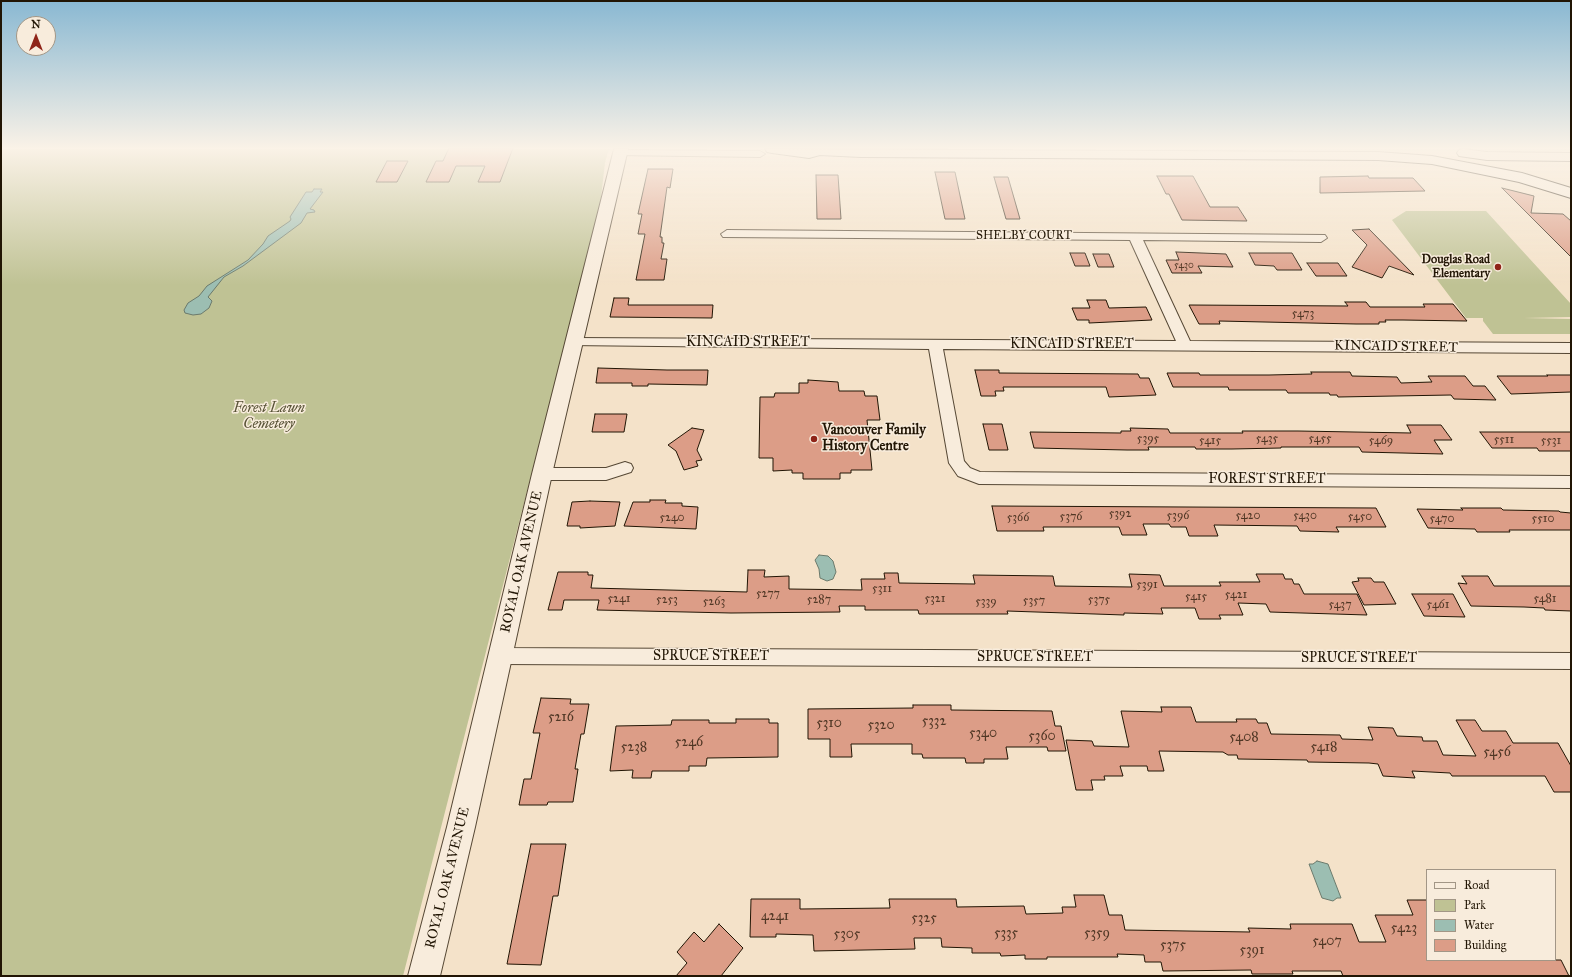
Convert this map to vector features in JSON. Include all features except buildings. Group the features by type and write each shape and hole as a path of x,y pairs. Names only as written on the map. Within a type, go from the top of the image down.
{"street":[{"name":"ROYAL OAK AVENUE","path":"424,976 461,827 542,474 609,195"},
{"name":"SHELBY COURT","path":"727,234 1321,238"},
{"path":"1135,237 1185,346"},
{"name":"KINCAID STREET","path":"573,342 1571,348"},
{"name":"FOREST STREET","path":"935,345 957,463 964,472 980,478 1571,482"},
{"path":"542,474 606,474 625,468"},
{"name":"SPRUCE STREET","path":"500,656 1571,661"}],"green space":[{"name":"Forest Lawn Cemetery","path":"1,195 601,195 600,206 403,976 1,976"},
{"name":"Douglas Road Elementary","path":"1406,211 1486,211 1571,304 1571,317 1524,318 1571,319 1571,334 1493,334 1483,321 1483,318 1466,318 1392,220"}],"water":[{"path":"304,195 321,195 310,209 314,210 315,212 307,213 301,223 243,266 224,277 208,297 212,301 209,308 201,314 193,315 185,313 184,310 188,303 199,296 207,286 248,260 263,244 268,236 290,221 290,217"},
{"path":"819,555 828,556 833,561 836,572 833,579 827,581 820,578 819,569 815,560"},
{"path":"1317,861 1328,864 1341,898 1337,898 1333,901 1322,898 1309,864 1313,864"}],"place":[{"name":"Douglas Road Elementary","path":"1498,267"},
{"name":"Vancouver Family History Centre","path":"814,439"}]}
